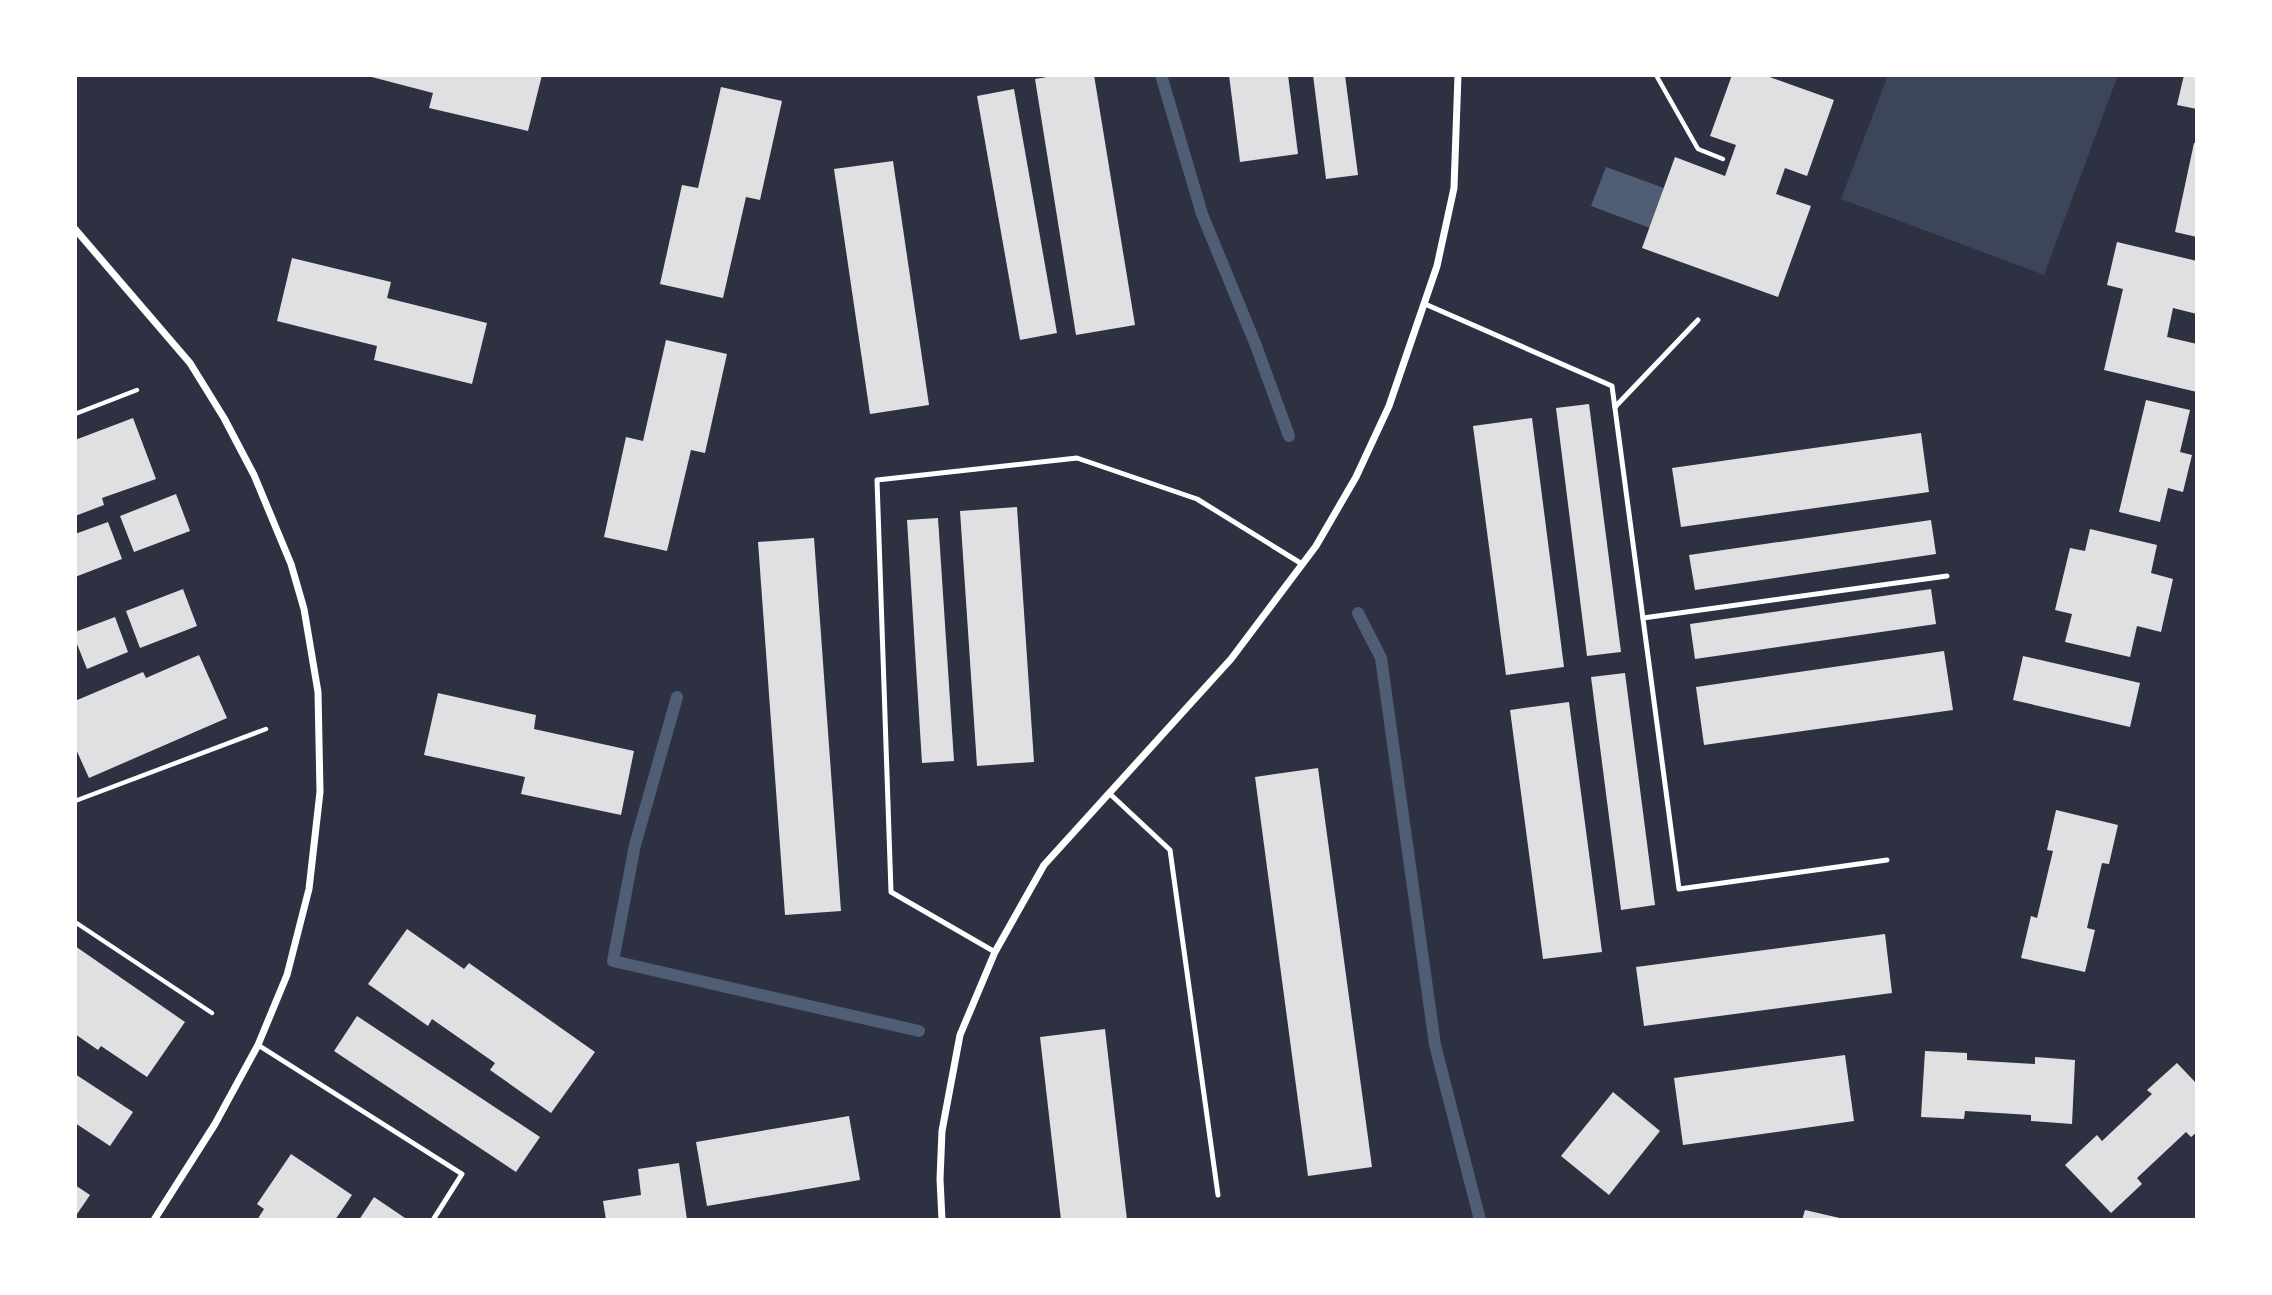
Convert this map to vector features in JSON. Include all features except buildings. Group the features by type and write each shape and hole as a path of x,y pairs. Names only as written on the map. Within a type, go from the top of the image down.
{"street":[{"path":"942,1220 942,1130 960,1035 995,952 1044,865 1231,659 1316,546 1356,477 1389,406 1437,266 1454,188 1458,75"},
{"path":"75,229 190,363 224,418 254,475 291,564 304,609 318,692 320,792 309,889 287,975 258,1045 215,1124 154,1220"}],"lane":[{"path":"1424,304 1612,386 1679,889 1887,860"},
{"path":"1615,407 1698,320"},
{"path":"995,952 891,892 877,480 1077,458 1197,499 1302,564"},
{"path":"1643,618 1947,576"},
{"path":"1110,793 1170,850 1218,1195"},
{"path":"258,1045 462,1174 433,1220"}],"path":[{"path":"1656,75 1698,149 1723,159"},
{"path":"75,414 137,390"},
{"path":"75,801 266,729"},
{"path":"75,922 212,1013"}],"shaded area":[{"path":"1888,75 2118,75 2044,275 1841,199"},
{"path":"1606,167 1664,188 1650,228 1591,206"}],"waterway":[{"path":"1161,75 1202,214 1255,343 1289,436"},
{"path":"1358,613 1381,658 1435,1045 1480,1220"},
{"path":"677,697 635,845 613,961 919,1031"}]}
